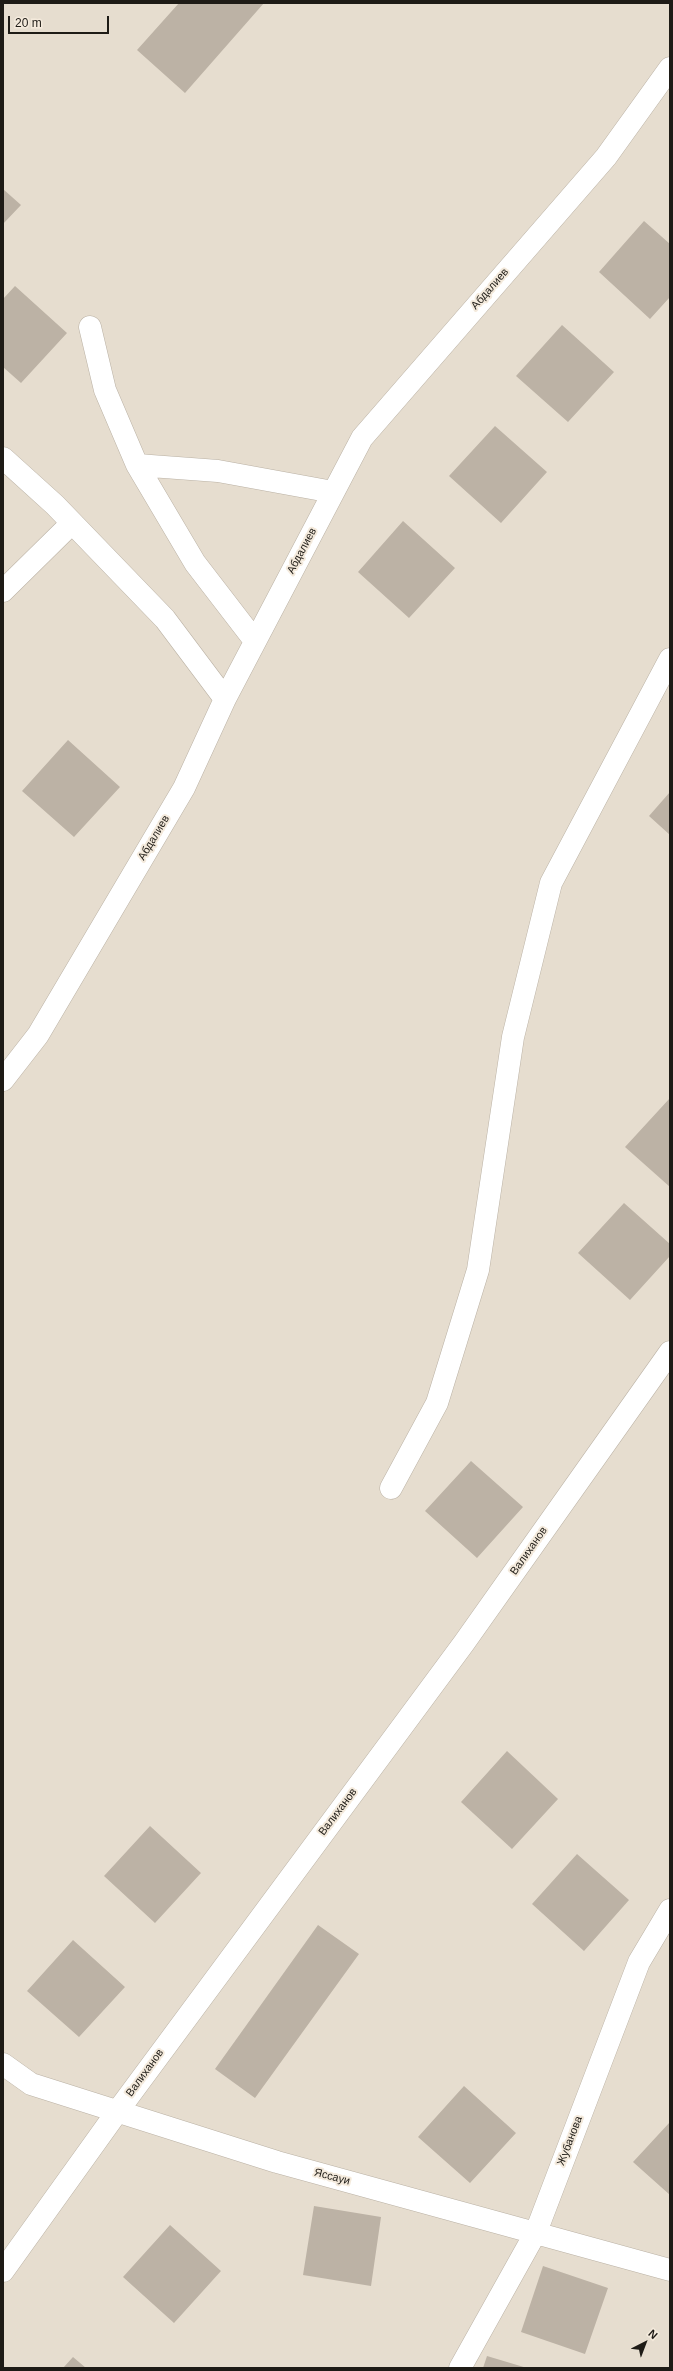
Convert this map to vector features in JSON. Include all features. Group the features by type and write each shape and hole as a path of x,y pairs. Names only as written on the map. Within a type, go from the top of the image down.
{"street":[{"name":"Абдалиев","path":"3,1080 38,1035 184,788 225,698 362,438 606,157 670,68"},
{"path":"90,327 105,390 138,465 195,563 255,641"},
{"path":"3,458 72,522 165,620 225,698"},
{"path":"138,465 218,472 333,492"},
{"path":"3,591 72,522"},
{"path":"391,1488 437,1403 478,1270 513,1037 551,883 670,658"},
{"name":"Валиханов","path":"3,2271 117,2112 464,1643 670,1352"},
{"name":"Жубанова","path":"460,2368 536,2232 639,1962 670,1910"},
{"name":"Яссауи","path":"3,2064 30,2084 277,2162 670,2270"}],"building":[{"path":"179,3 264,3 185,93 137,50"},
{"path":"3,189 21,205 3,224"},
{"path":"644,221 670,244 670,297 650,319 599,272"},
{"path":"15,286 67,333 21,383 3,367 3,299"},
{"path":"562,325 614,372 568,422 516,376"},
{"path":"495,426 547,472 501,523 449,476"},
{"path":"403,521 455,568 409,618 358,572"},
{"path":"68,740 120,787 74,837 22,791"},
{"path":"670,792 670,835 649,816"},
{"path":"670,1098 670,1187 625,1147"},
{"path":"624,1203 670,1244 670,1256 630,1300 578,1253"},
{"path":"471,1461 523,1507 477,1558 425,1511"},
{"path":"507,1751 558,1799 512,1849 461,1802"},
{"path":"150,1826 201,1873 155,1923 104,1876"},
{"path":"577,1854 629,1900 584,1951 532,1904"},
{"path":"318,1925 359,1954 255,2098 215,2069"},
{"path":"73,1940 125,1987 79,2037 27,1991"},
{"path":"464,2086 516,2133 470,2183 418,2137"},
{"path":"670,2122 670,2195 633,2162"},
{"path":"314,2206 381,2217 371,2286 303,2275"},
{"path":"170,2225 221,2271 174,2323 123,2277"},
{"path":"543,2266 608,2288 585,2354 521,2332"},
{"path":"487,2356 527,2368 483,2368"},
{"path":"73,2357 86,2368 63,2368"}]}
